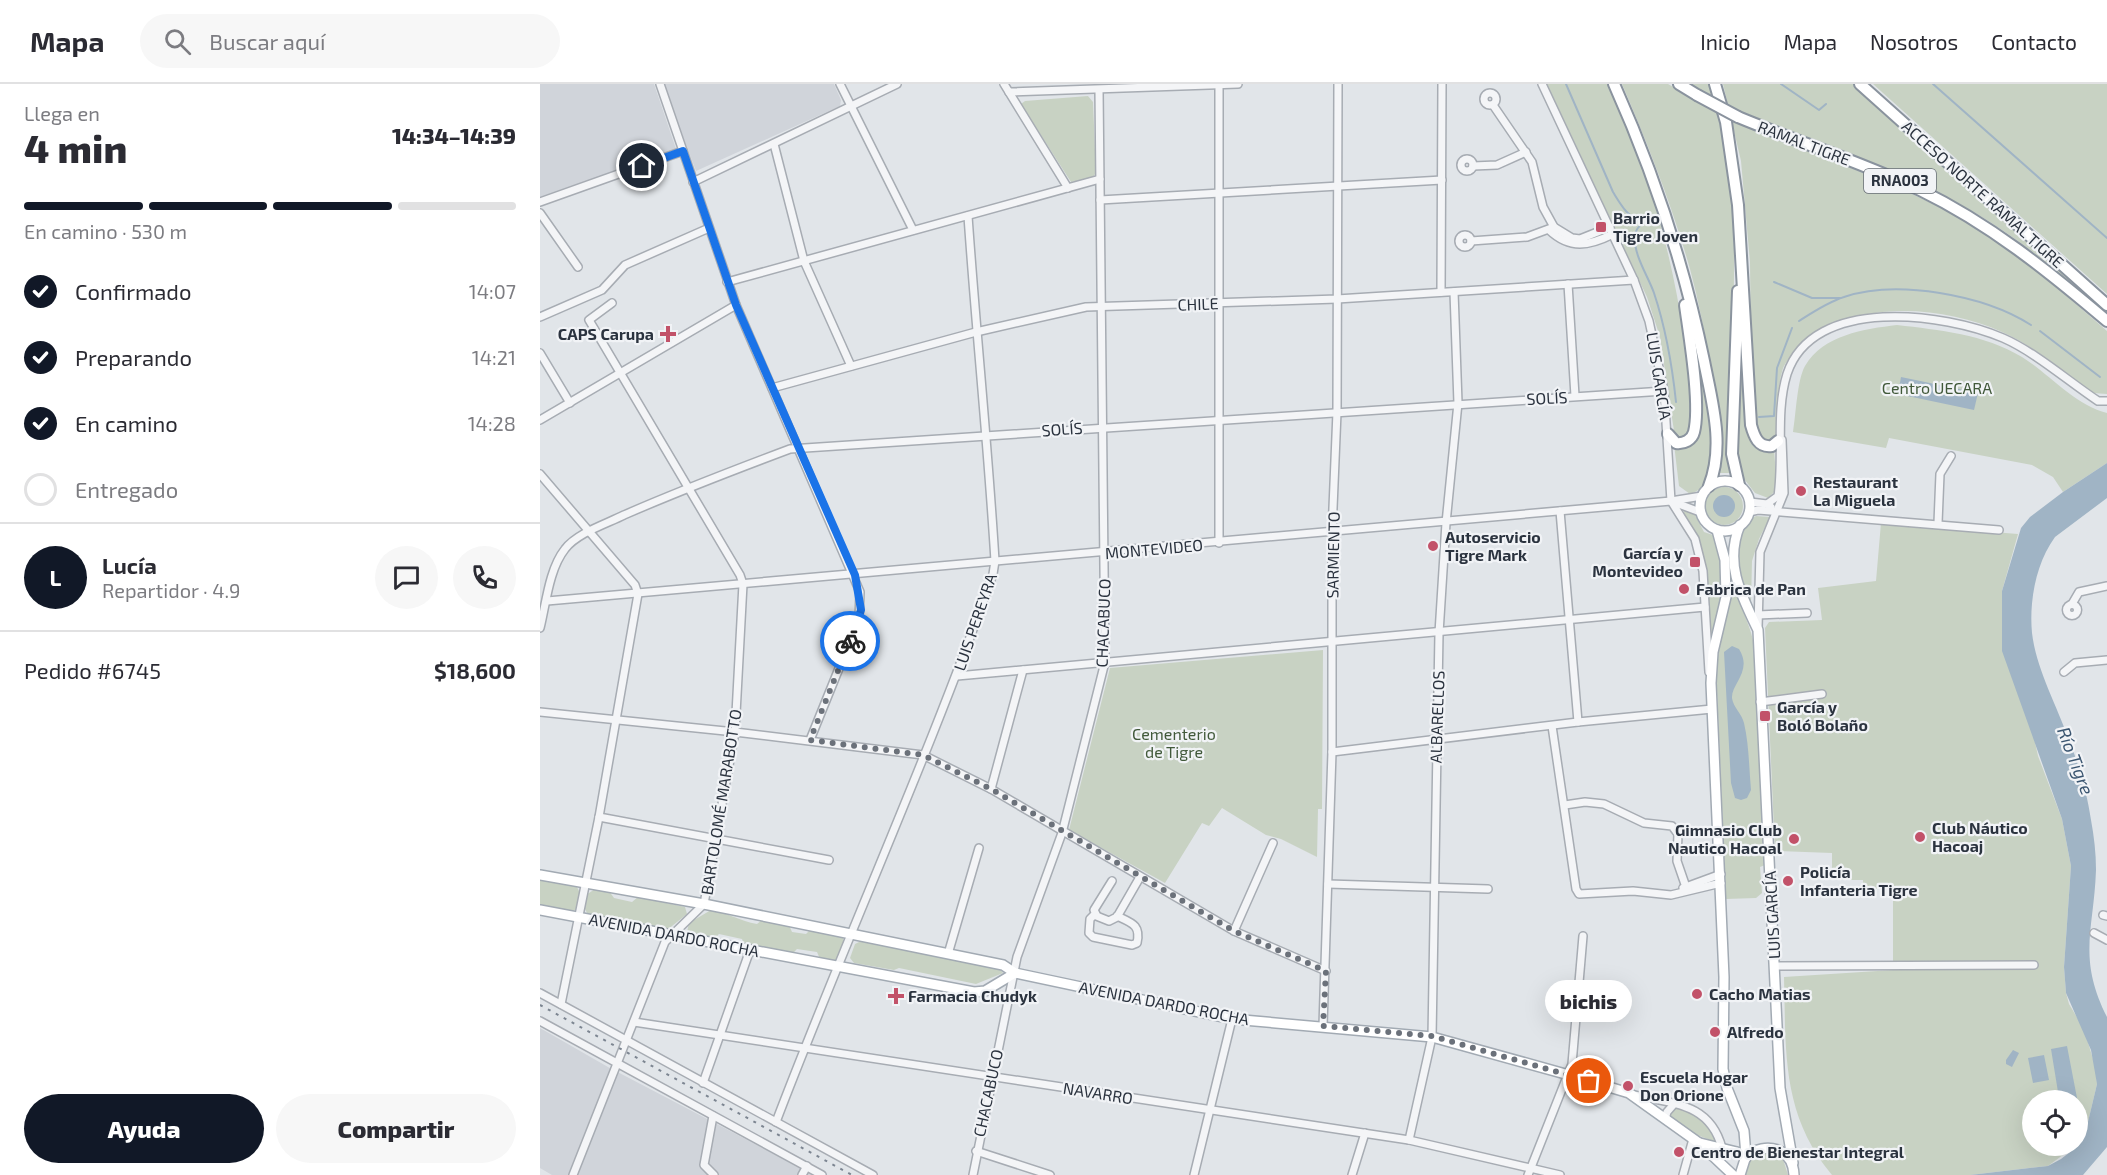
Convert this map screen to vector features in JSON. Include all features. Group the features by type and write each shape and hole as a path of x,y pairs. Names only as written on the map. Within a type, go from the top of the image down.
{"highway":[{"path":"1614,84 1641,145 1688,290 1713,410 1717,461 1705,491"},
{"name":"RAMAL TIGRE","path":"1679,84 1738,117 1921,190 1999,234 2049,271 2107,321"},
{"path":"1715,84 1734,164 1751,425 1756,438 1762,445 1772,446 1778,441"},
{"name":"ACCESO NORTE RAMAL TIGRE","path":"1860,84 2107,305"},
{"path":"1739,484 1732,454 1740,246"},
{"path":"1668,434 1676,443 1688,441 1694,432 1695,410 1692,357 1676,251"}],"main road":[{"path":"1727,480 1739,484 1750,502 1749,512 1740,525 1730,530 1717,530 1707,523 1701,512 1705,491 1727,480"},
{"name":"LUIS GARCÍA","path":"1740,525 1735,538 1733,571 1758,630 1780,1089 1794,1168 1800,1175"},
{"path":"1717,530 1725,560 1726,597 1723,619 1713,652 1712,683 1724,977 1723,1069 1727,1088 1744,1131 1746,1157 1740,1175"},
{"name":"AVENIDA DARDO ROCHA","path":"540,875 704,904 1003,964 1015,973 1232,1019 1432,1036 1629,1093 1696,1141 1733,1175"},
{"name":"AVENIDA DARDO ROCHA","path":"540,910 974,992 986,991 1015,973"},
{"name":"AVENIDA DARDO ROCHA","path":"1696,1141 1746,1157"},
{"path":"1746,1157 1759,1149 1771,1148 1783,1152 1794,1168"}],"street":[{"path":"660,84 727,282 855,575 861,601 859,619 810,740"},
{"path":"840,84 913,230"},
{"path":"693,182 897,84"},
{"path":"1004,84 1068,188"},
{"path":"1219,84 1219,543"},
{"path":"1009,92 1238,84"},
{"name":"SARMIENTO","path":"1323,1026 1332,752 1332,532 1337,412 1338,84"},
{"path":"1441,292 1442,84"},
{"name":"LUIS GARCÍA","path":"1542,84 1635,280 1654,338 1664,391 1671,501"},
{"name":"CHACABUCO","path":"973,1175 991,1076 1017,957 1062,833 1105,662 1099,90"},
{"path":"1493,105 1526,152 1535,170 1543,207 1551,228"},
{"path":"774,144 804,261 851,366"},
{"path":"540,202 683,151"},
{"path":"1473,166 1497,165 1526,152"},
{"path":"727,282 1100,179"},
{"path":"1100,200 1442,180"},
{"path":"540,213 578,267"},
{"name":"LUIS PEREYRA","path":"776,1122 804,1048 957,676 995,561 987,435 976,332 968,216"},
{"path":"540,317 602,290 625,265 710,228"},
{"path":"1471,241 1519,238 1551,228 1572,238 1581,239 1611,231"},
{"name":"CHILE","path":"772,388 976,332 1086,307 1337,299 1635,280"},
{"path":"1568,284 1575,396"},
{"name":"ALBARELLOS","path":"1409,1140 1432,1036 1439,633 1446,523 1458,403 1454,292"},
{"path":"612,303 589,320 743,584"},
{"path":"540,420 736,305"},
{"name":"LUIS GARCÍA","path":"1767,504 1778,496 1778,441 1787,374 1800,353 1820,334 1837,325 1870,318 1931,319 1989,333 2020,347 2098,401 2107,401"},
{"path":"540,353 570,403"},
{"name":"SOLÍS","path":"540,628 556,567 565,549 589,532 687,487 790,449 1102,426 1664,391"},
{"name":"LUIS GARCÍA","path":"1758,630 1760,552 1777,513 1784,487 1781,425"},
{"path":"1938,523 1940,474 1951,456"},
{"path":"540,474 635,585 638,594 599,817 561,1004"},
{"path":"1671,482 1677,493 1688,500"},
{"name":"MONTEVIDEO","path":"547,601 1446,523 1688,500 1705,491"},
{"path":"1671,501 1695,539 1703,571 1708,665 1712,683"},
{"name":"MONTEVIDEO","path":"1671,501 1701,512"},
{"path":"1750,502 1767,504 1777,513"},
{"path":"1560,511 1578,722"},
{"path":"1749,512 1938,523 1999,530"},
{"name":"BARTOLOMÉ MARABOTTO","path":"573,1175 665,942 704,904 735,732 743,584"},
{"path":"2072,604 2079,592 2107,586"},
{"path":"957,676 1706,607"},
{"path":"1758,615 1807,613"},
{"path":"2064,672 2075,663 2107,660"},
{"path":"991,789 1023,670"},
{"path":"1760,702 1822,694"},
{"path":"1332,752 1578,722 1712,709"},
{"path":"540,712 810,740 923,755 991,789 1062,833 1234,931 1326,971"},
{"path":"1552,726 1576,889 1579,894 1633,891 1661,895 1721,879"},
{"path":"1564,805 1585,802 1604,804 1644,823 1672,826 1678,834 1677,861 1686,888"},
{"path":"599,817 829,860"},
{"path":"1234,931 1273,843"},
{"path":"948,954 979,848"},
{"path":"1096,914 1109,921 1117,916 1140,877"},
{"path":"1096,914 1095,910 1112,881"},
{"path":"1328,884 1488,889"},
{"path":"1096,914 1090,919 1090,935 1135,944 1138,929 1117,916"},
{"path":"2094,933 2107,940"},
{"path":"1530,1171 1572,1064 1583,936"},
{"path":"703,1083 750,950"},
{"path":"1774,966 2034,965"},
{"path":"540,993 873,1175"},
{"path":"1194,1175 1232,1019"},
{"path":"540,1021 822,1175"},
{"name":"NAVARRO","path":"634,1022 1409,1140 1530,1171 1560,1175"},
{"name":"AVENIDA DARDO ROCHA","path":"1629,1093 1674,1104 1707,1117 1716,1129 1722,1148"},
{"path":"1665,1119 1674,1104"},
{"path":"713,1116 705,1169 714,1175"},
{"path":"1352,1175 1365,1133"},
{"path":"1683,1175 1696,1141"},
{"path":"976,1151 1050,1175"},
{"path":"802,1175 807,1166"}],"shaded area":[{"path":"540,84 654,84 676,149 540,198"},
{"path":"663,84 834,84 841,100 840,106 696,171"},
{"path":"540,1028 608,1067 814,1175 552,1175 540,1168"}],"green space":[{"path":"1547,84 1608,84 1642,166 1667,249 1684,335 1693,423 1691,432 1682,440 1675,437 1660,337 1647,297"},
{"path":"1622,84 1668,84 1714,110 1698,90 1689,84 1711,84 1727,150 1733,217 1732,473 1719,473 1722,463 1714,390 1690,269 1659,175"},
{"path":"1723,84 1855,84 2107,310 2107,314 2028,248 1986,219 1941,194 1866,160 1737,112 1740,124 1891,184 1948,211 2023,258 2107,331 2107,394 2093,393 2026,344 1978,323 1926,312 1898,311 1871,314 1846,320 1822,330 1802,345 1788,361 1784,366 1780,381 1776,434 1774,441 1766,445 1757,433 1751,357 1750,262 1741,161"},
{"path":"1873,84 2107,84 2107,294"},
{"path":"1088,96 1093,102 1096,173 1092,178 1071,182 1021,104 1025,101"},
{"name":"Centro UECARA","path":"1897,325 1977,338 2022,357 2084,404 2107,413 2107,463 2063,492 2053,477 2032,465 1889,438 1886,448 1793,432 1802,372 1813,356 1822,347 1845,335"},
{"path":"1697,353 1710,409 1713,453 1710,472 1703,486 1690,494 1679,486 1674,444 1691,444"},
{"path":"1742,363 1750,431 1774,449 1777,489 1768,498 1755,493 1741,475 1737,459"},
{"path":"1724,487 1737,493 1743,506 1737,519 1724,525 1711,519 1705,506 1711,493"},
{"path":"1684,510 1695,515 1704,532 1713,535 1720,560 1722,587 1718,614 1710,639 1704,560 1693,531 1684,517"},
{"path":"1756,516 1770,517 1759,539 1752,561 1751,602 1742,581 1737,556 1741,533 1747,523"},
{"name":"Club Náutico Hacoaj","path":"1881,523 2018,534 2002,591 2038,756 2062,819 2071,866 2064,967 2066,993 2069,1004 2084,1029 2096,1069 2097,1084 2088,1122 2088,1090 2022,1090 2022,1156 2062,1156 2048,1166 1970,1175 1832,1175 1815,1152 1803,1129 1795,1105 1787,1056 1784,977 1893,970 1893,890 1863,888 1863,880 1832,880 1832,853 1775,851 1765,628 1769,622 1822,620 1818,588 1876,581"},
{"path":"1729,563 1755,649 1765,865 1760,867 1762,893 1756,898 1726,899 1716,666 1730,597"},
{"name":"Cementerio de Tigre","path":"1323,650 1322,809 1318,809 1317,857 1281,839 1266,835 1222,808 1209,826 1202,823 1165,883 1069,830 1110,668"},
{"path":"540,879 577,887 581,895 577,909 571,912 540,907"},
{"path":"595,889 609,891 614,898 632,902 638,897 685,907 687,914 667,930 588,915 584,907 586,895"},
{"path":"711,910 757,924 762,920 789,925 792,932 806,934 810,930 843,937 844,943 839,959 830,961 820,959 817,952 797,949 792,954 744,945 742,939 719,934 714,939 687,932 689,923"},
{"path":"861,941 1000,969 1003,973 976,984 899,968 894,970 854,963 850,958 855,944"},
{"path":"1675,1108 1704,1117 1718,1143 1682,1128 1672,1118 1669,1111"},
{"path":"1768,1152 1783,1159 1788,1175 1745,1175 1752,1159"}],"water":[{"path":"1901,377 1978,393 1974,410 1898,394"},
{"name":"Río Tigre","path":"2107,463 2107,498 2055,537 2048,547 2035,583 2031,621 2037,658 2078,764 2093,832 2096,870 2090,960 2092,977 2107,1017 2107,1147 2083,1175 1970,1175 2048,1166 2065,1156 2088,1156 2088,1122 2097,1084 2091,1050 2066,993 2064,967 2071,866 2062,819 2002,651 2002,591 2021,528 2030,517"},
{"path":"1724,495 1732,498 1735,506 1732,514 1724,517 1716,514 1713,506 1716,498"},
{"path":"1732,646 1739,649 1744,664 1732,698 1743,720 1748,748 1751,790 1747,798 1741,800 1735,798 1731,783 1724,652"},
{"path":"2067,1046 2075,1090 2058,1090 2051,1049"},
{"path":"2013,1050 2019,1053 2012,1067 2006,1064 2006,1060"},
{"path":"2044,1055 2049,1080 2033,1083 2028,1058"}],"waterway":[{"path":"1566,84 1613,192 1629,214 1643,222"},
{"path":"1781,84 1819,110 1826,104"},
{"path":"1933,84 2107,238"},
{"path":"1645,222 1636,231 1636,250 1654,293 1662,320 1676,402"},
{"path":"1774,282 1812,298 1840,298"},
{"path":"1799,321 1826,304 1844,297 1865,292 1914,290 1940,293 1989,305 2031,325"},
{"path":"1759,417 1774,416 1777,368 1792,328"},
{"path":"2040,331 2100,377"}],"railway":[{"path":"540,1005 852,1175"}],"way so far":[{"path":"850,641 810,740 923,755 991,789 1062,833 1234,931 1326,971 1323,1026 1432,1036 1589,1081"}],"place":[{"name":"Barrio Tigre Joven","path":"1601,227"},
{"name":"CAPS Carupa","path":"668,334"},
{"name":"Restaurant La Miguela","path":"1801,491"},
{"name":"Autoservicio Tigre Mark","path":"1433,546"},
{"name":"García y Montevideo","path":"1695,562"},
{"name":"Fabrica de Pan","path":"1684,589"},
{"name":"García y Boló Bolaño","path":"1765,716"},
{"name":"Club Náutico Hacoaj","path":"1920,837"},
{"name":"Gimnasio Club Nautico Hacoal","path":"1794,839"},
{"name":"Policía Infanteria Tigre","path":"1788,881"},
{"name":"Cacho Matias","path":"1697,994"},
{"name":"Farmacia Chudyk","path":"896,996"},
{"name":"Alfredo","path":"1715,1032"},
{"name":"bichis","path":"1589,1081"},
{"name":"Escuela Hogar Don Orione","path":"1628,1086"},
{"name":"Centro de Bienestar Integral","path":"1679,1152"}],"route":[{"path":"642,166 683,151 736,305 855,575 860,592 861,610 850,641"}]}
